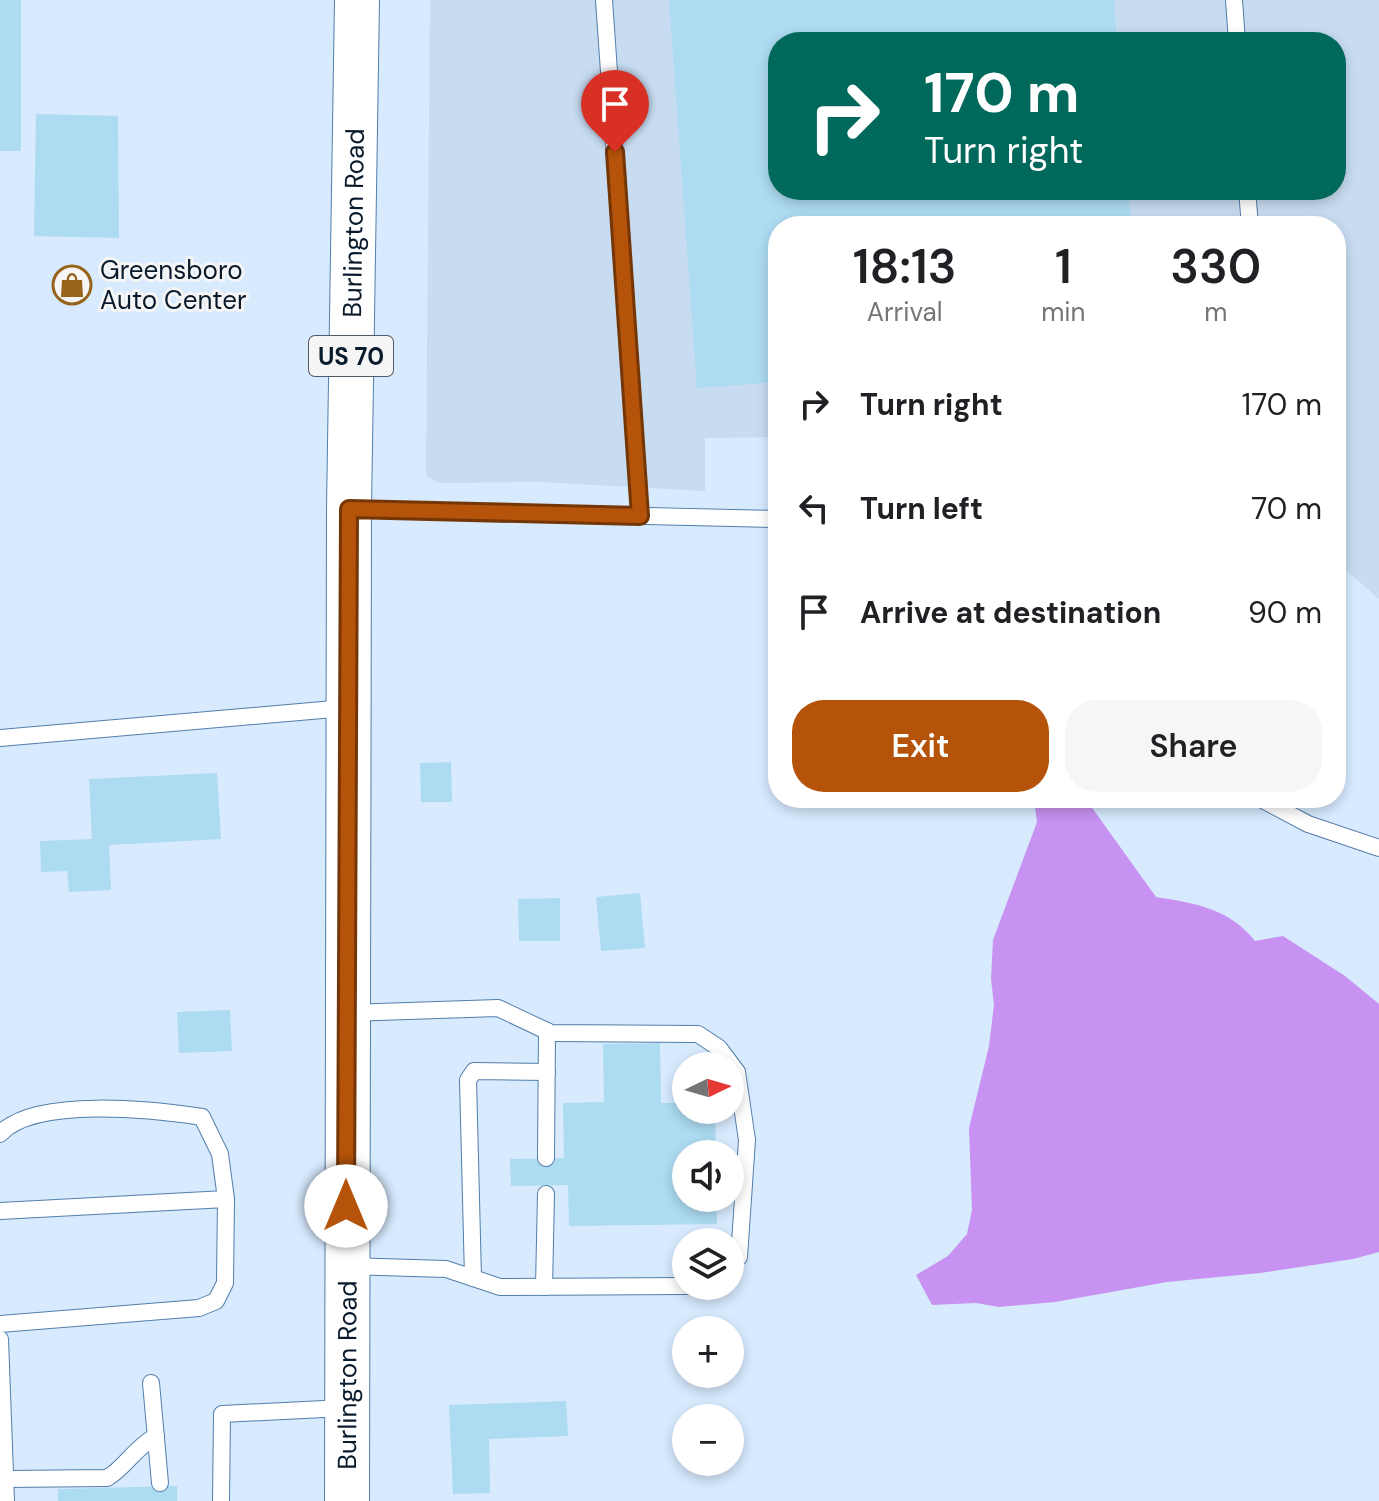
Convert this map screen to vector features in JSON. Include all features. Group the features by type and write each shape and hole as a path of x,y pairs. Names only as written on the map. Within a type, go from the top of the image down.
{"highway":[{"name":"Burlington Road","path":"347,1501 349,509 357,0"}],"lane":[{"path":"604,0 640,516"},
{"path":"1234,0 1236,32"},
{"path":"349,509 768,519"},
{"path":"0,738 348,708"},
{"path":"1278,808 1308,824 1379,848"},
{"path":"347,1013 498,1008 547,1031 698,1034 719,1048 737,1072 747,1140 741,1228"},
{"path":"546,1158 547,1031"},
{"path":"473,1278 468,1080 474,1071 547,1072"},
{"path":"0,1134 23,1120 77,1109 142,1108 202,1117 220,1154 226,1199 225,1283 216,1301 199,1308 0,1324"},
{"path":"544,1287 546,1194"},
{"path":"0,1211 226,1199"},
{"path":"346,1266 446,1269 500,1287 672,1286"},
{"path":"0,1339 6,1501"},
{"path":"151,1383 160,1483"},
{"path":"221,1501 222,1414 346,1408"},
{"path":"6,1479 107,1478 116,1473 135,1448 156,1436"}],"shaded area":[{"path":"430,0 1379,0 1379,599 1346,571 1346,216 768,216 768,437 705,438 705,491 540,482 439,483 426,476"},
{"path":"1035,808 1092,808 1156,897 1211,909 1234,921 1255,941 1283,936 1345,976 1379,1004 1379,1252 1353,1259 1260,1273 1167,1282 1055,1302 999,1307 976,1303 932,1305 916,1275 948,1256 967,1234 972,1210 969,1128 989,1046 994,1005 991,979 993,940 1037,822"}],"building":[{"path":"0,0 21,0 21,151 0,151"},
{"path":"669,0 1114,0 1116,32 768,32 768,200 1129,200 1130,216 768,216 768,383 697,388"},
{"path":"36,114 118,116 119,238 34,236"},
{"path":"451,762 452,802 421,802 420,763"},
{"path":"217,773 221,839 109,845 111,890 69,892 67,871 41,872 40,841 92,839 89,779"},
{"path":"640,893 645,948 601,951 596,897"},
{"path":"560,898 560,941 519,941 518,899"},
{"path":"230,1010 232,1051 179,1053 177,1012"},
{"path":"660,1043 661,1103 672,1103 672,1124 715,1124 716,1140 672,1140 672,1212 717,1212 717,1224 569,1226 568,1185 511,1186 510,1159 564,1158 563,1103 604,1102 603,1044"},
{"path":"566,1401 568,1436 489,1439 490,1493 453,1494 449,1405"},
{"path":"177,1486 177,1501 58,1501 58,1489"}],"place":[{"name":"Greensboro Auto Center","path":"72,285"}],"route":[{"path":"346,1206 349,509 640,516 615,152"}]}
